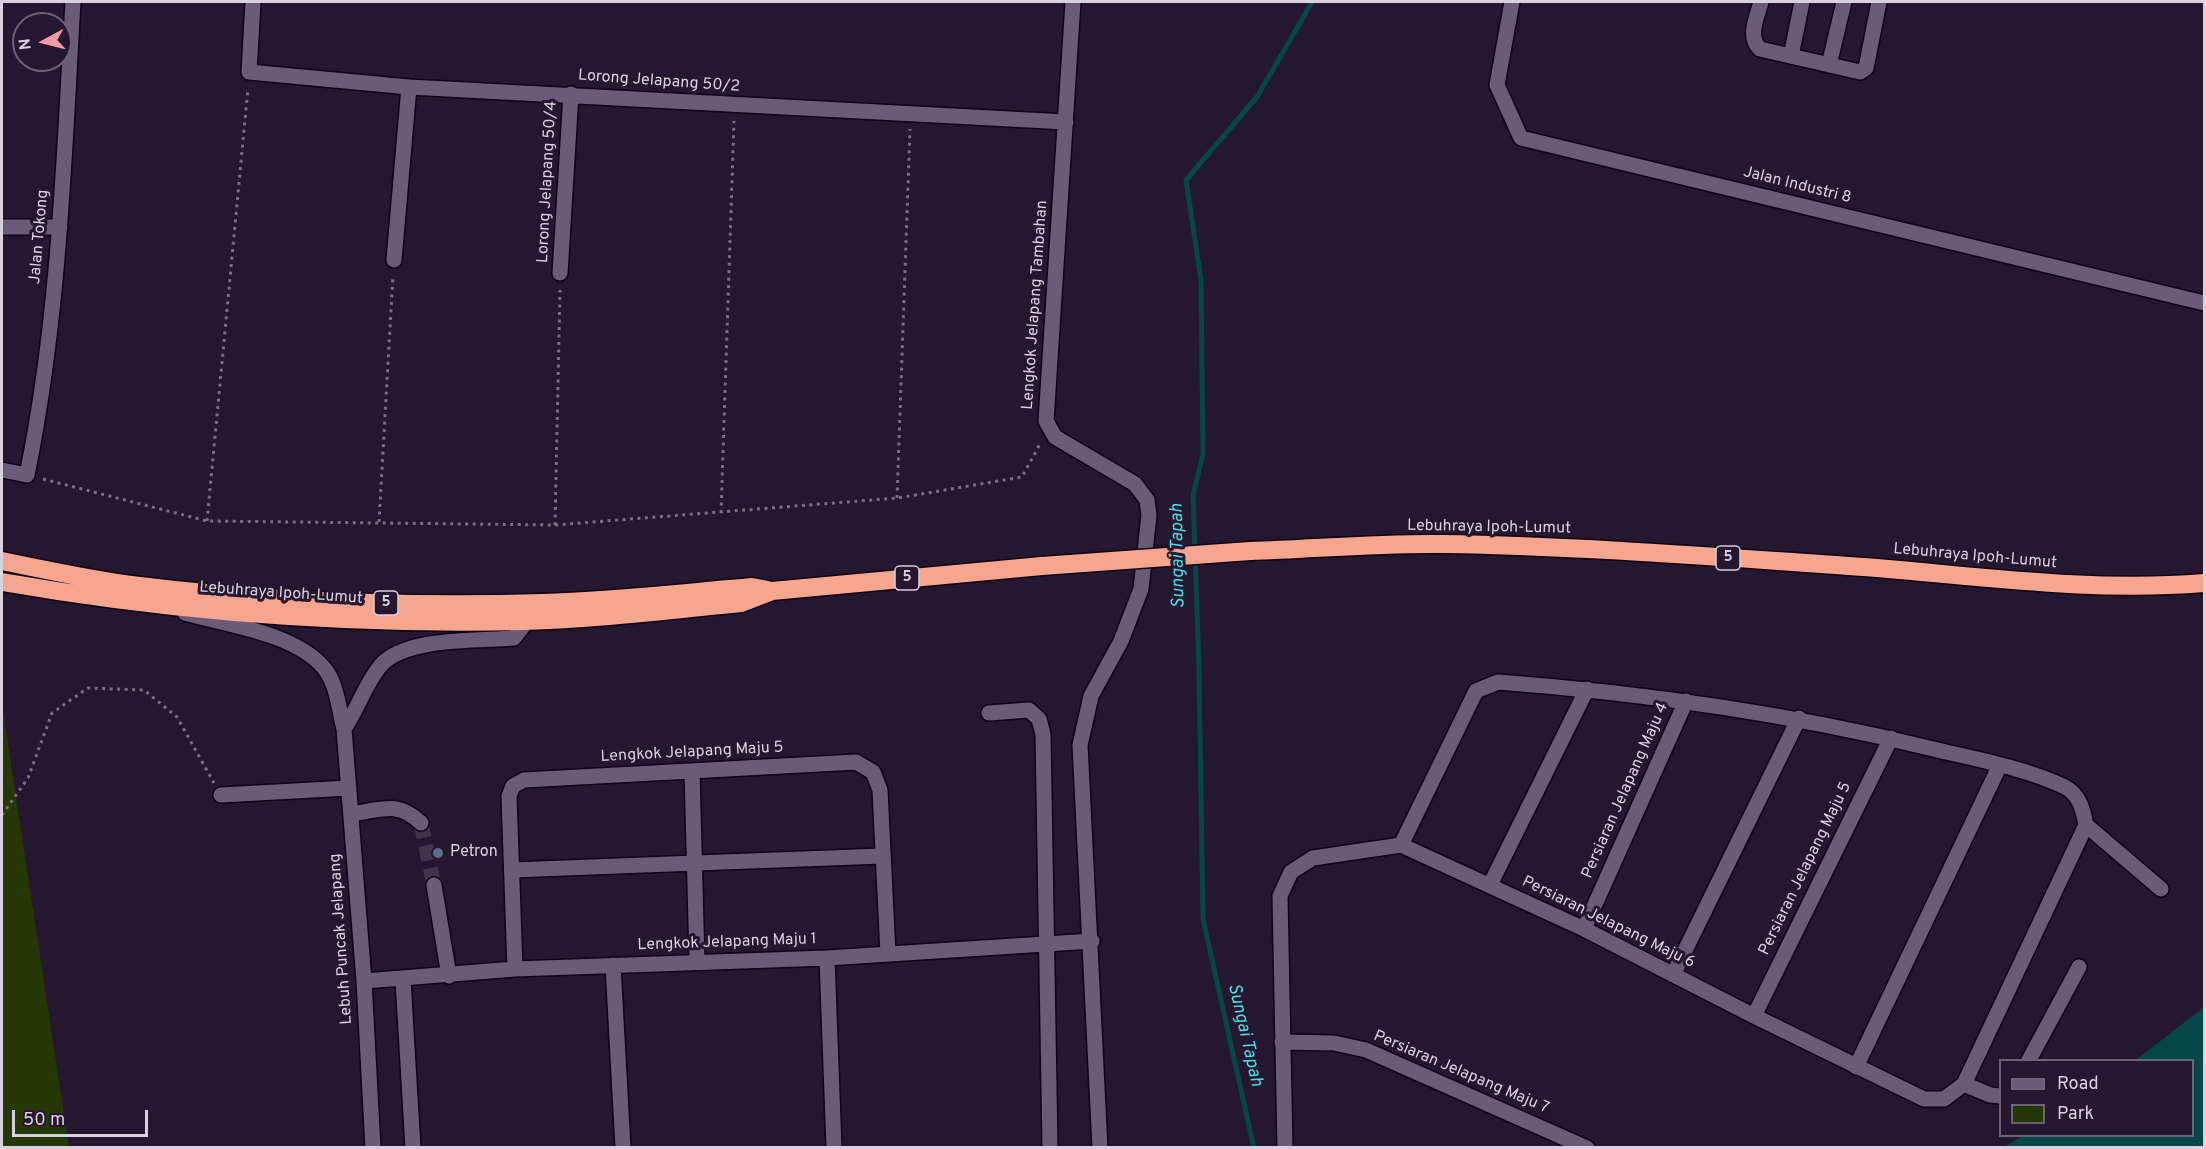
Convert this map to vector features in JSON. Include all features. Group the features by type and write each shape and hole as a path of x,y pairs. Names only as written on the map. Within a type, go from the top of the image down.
{"highway":[{"name":"Lebuhraya Ipoh-Lumut","path":"2,582 148,604 352,620 527,621 741,603 772,591 1042,566 1250,551 1440,544 1673,554 1895,569 2033,583 2165,586 2205,583"},
{"name":"Lebuhraya Ipoh-Lumut","path":"2,561 129,585 235,596 346,602 546,603 752,587 772,591"}],"street":[{"name":"Jalan Tokong","path":"27,474 42,401 60,228 73,2"},
{"path":"249,72 253,2"},
{"name":"Lengkok Jelapang Tambahan","path":"1073,2 1046,421 1055,437 1135,484 1147,500 1149,515 1141,589 1121,641 1091,696 1080,745 1092,941 1100,1148"},
{"name":"Jalan Industri 8","path":"1512,2 1497,85 1521,138 2205,303"},
{"path":"1761,2 1753,36 1754,44 1760,49 1860,72 1866,69 1879,2"},
{"path":"1791,56 1802,2"},
{"path":"1829,65 1844,2"},
{"name":"Lorong Jelapang 50/2","path":"249,72 409,87 1066,122"},
{"path":"394,260 409,87"},
{"name":"Lorong Jelapang 50/4","path":"560,273 571,94"},
{"path":"2,227 60,228"},
{"path":"2,470 27,474"},
{"name":"Lebuh Puncak Jelapang","path":"148,604 279,638 299,648 325,669 336,694 344,729 349,788 374,1148"},
{"path":"344,729 382,664 401,651 421,645 514,638 527,621"},
{"path":"1285,1148 1280,896 1292,872 1313,858 1401,845 1476,691 1485,685 1498,682 1587,689 1799,718 2000,765 2067,788 2082,804 2086,825 1964,1084 1990,1095 1999,1096"},
{"path":"1490,885 1587,689"},
{"name":"Persiaran Jelapang Maju 4","path":"1584,928 1686,701"},
{"path":"989,713 1029,710 1039,719 1043,734 1048,914 1045,945 1050,1148"},
{"path":"1673,975 1799,718"},
{"name":"Persiaran Jelapang Maju 5","path":"1754,1016 1891,738"},
{"name":"Lengkok Jelapang Maju 5","path":"514,969 509,796 513,786 524,780 856,762 873,772 879,790 888,954"},
{"path":"1856,1067 2000,765"},
{"path":"692,771 697,962"},
{"path":"221,795 349,788"},
{"path":"351,814 398,808 408,810 421,823"},
{"path":"2086,825 2161,889"},
{"name":"Persiaran Jelapang Maju 6","path":"1401,845 1584,928 1754,1016 1924,1099 1944,1098 1964,1084"},
{"path":"512,870 882,856"},
{"path":"434,885 449,976"},
{"name":"Lengkok Jelapang Maju 1","path":"364,981 403,980 514,969 827,958 1092,941"},
{"path":"827,958 834,1148"},
{"path":"613,964 623,1148"},
{"path":"2030,1059 2079,967"},
{"path":"403,980 413,1148"},
{"name":"Persiaran Jelapang Maju 7","path":"1282,1042 1334,1043 1366,1050 1587,1148"}],"path":[{"path":"207,521 249,72"},
{"path":"721,513 735,105"},
{"path":"897,498 911,112"},
{"path":"379,522 394,260"},
{"path":"555,525 560,273"},
{"path":"27,474 207,521 555,525 897,498 1022,477 1048,428"},
{"path":"2,814 28,778 52,713 88,688 144,690 177,717 221,795"}],"green space":[{"path":"2,704 69,1147 2,1147"}],"shaded area":[{"path":"2204,1007 2204,1147 2003,1147 2021,1137 2194,1137 2194,1059 2137,1059"}],"waterway":[{"name":"Sungai Tapah","path":"1254,1148 1203,919 1199,669 1193,495 1203,454 1201,280 1186,180 1257,97 1312,2"}],"tunnel":[{"path":"421,823 434,885"}],"place":[{"name":"Petron","path":"438,853"}]}
